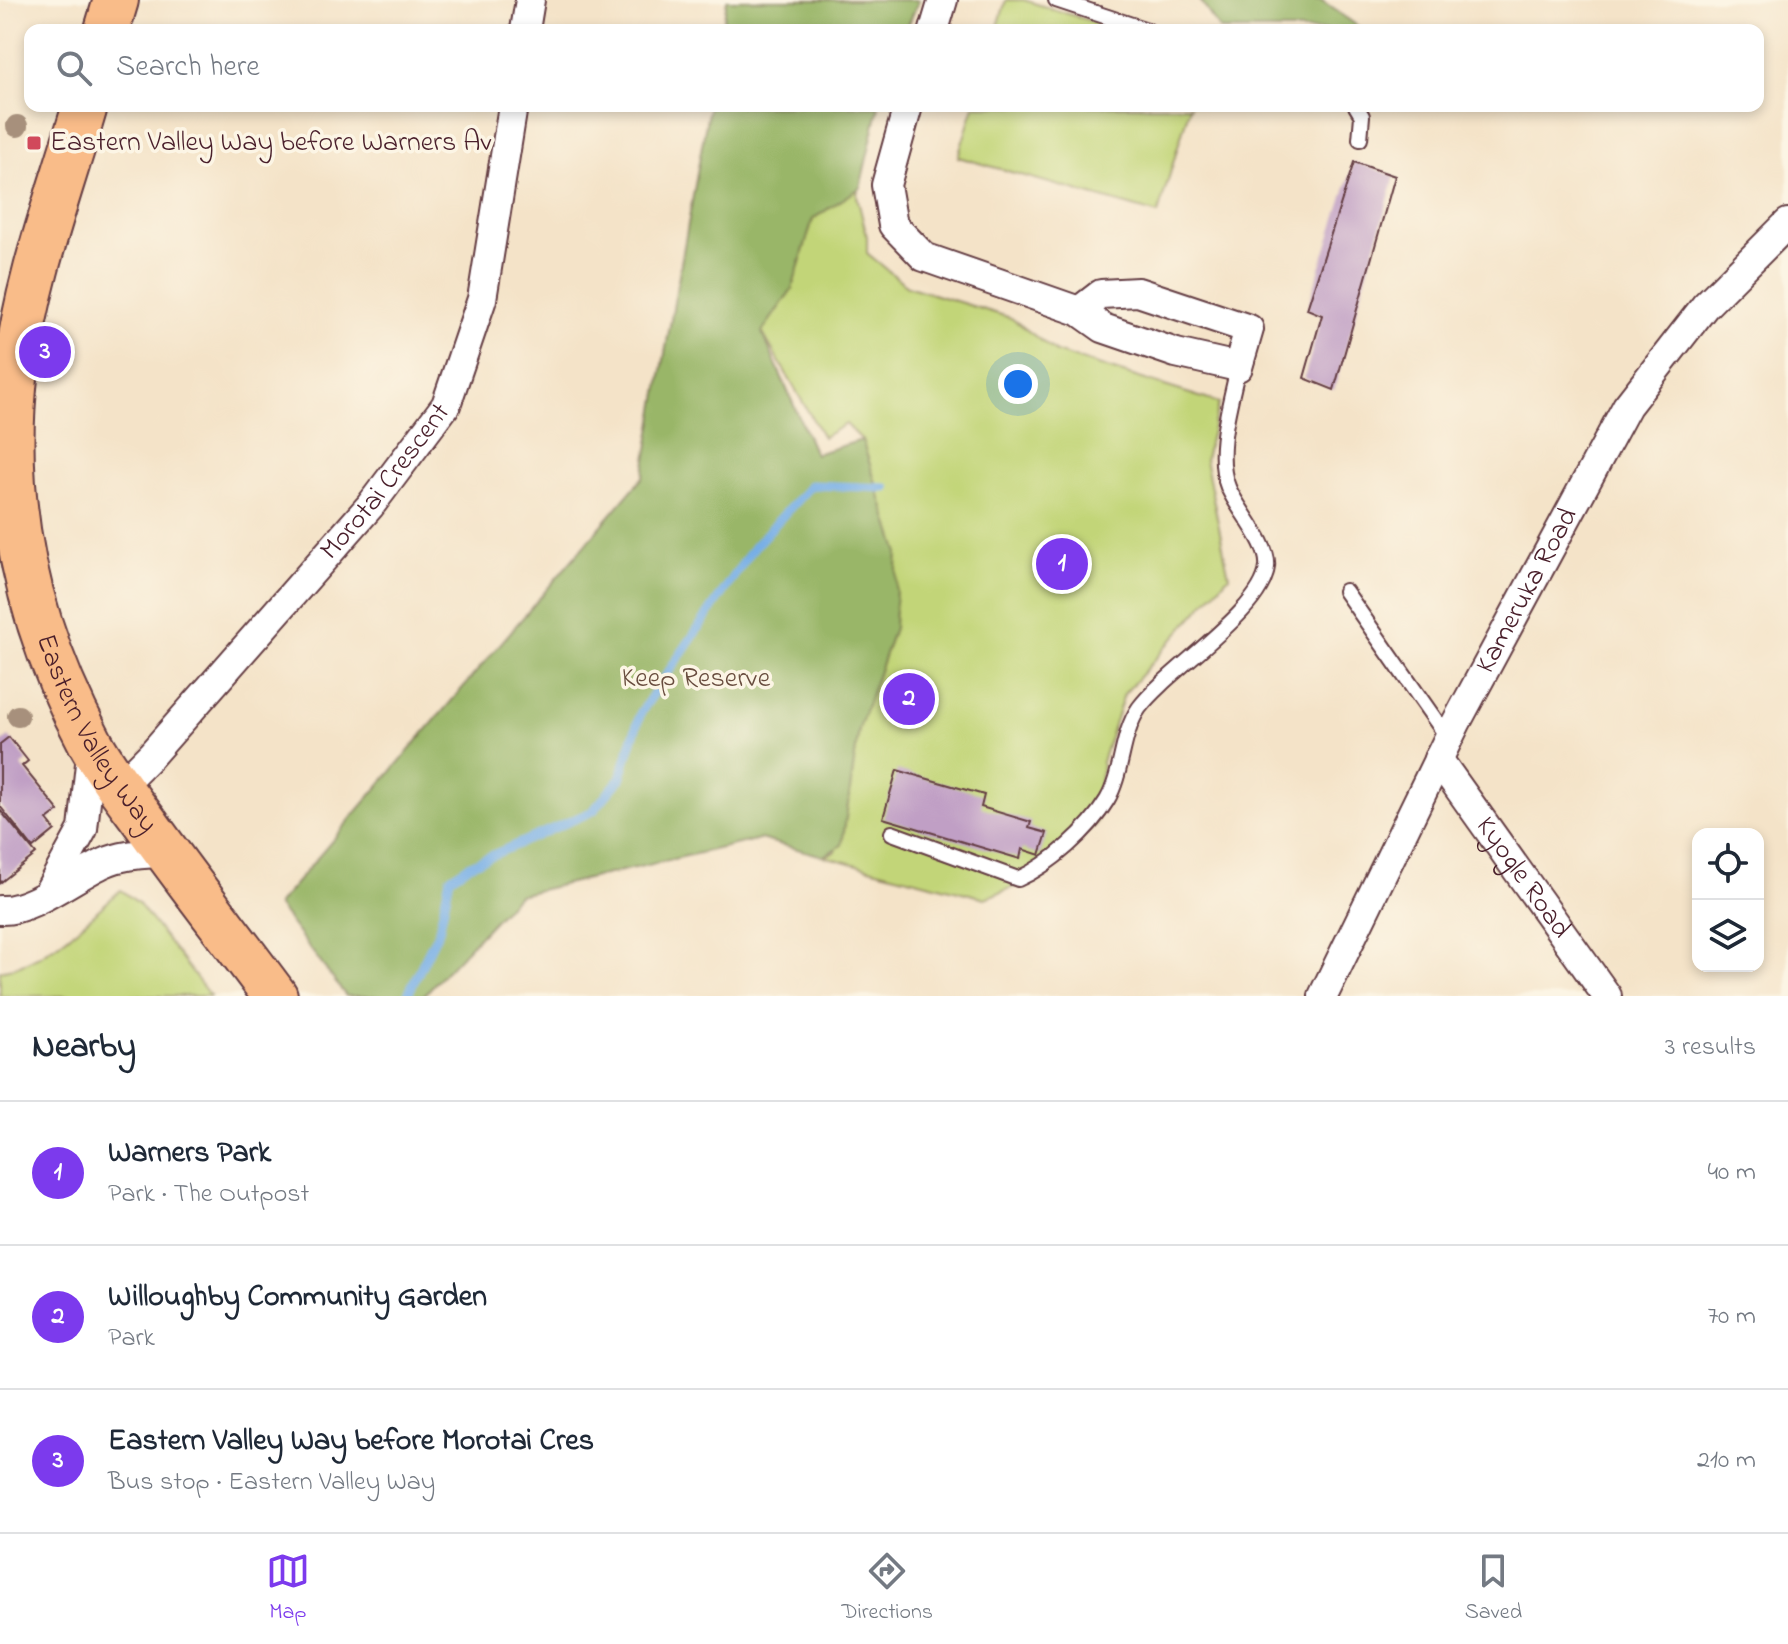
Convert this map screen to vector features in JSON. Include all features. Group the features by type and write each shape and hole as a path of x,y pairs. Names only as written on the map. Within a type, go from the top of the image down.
{"main road":[{"path":"109,24 116,0"},
{"name":"Eastern Valley Way","path":"83,112 29,301 16,369 11,439 13,500 26,584 57,676 92,744 167,852 275,996"}],"street":[{"path":"526,24 530,0"},
{"path":"936,24 943,0"},
{"name":"Morotai Crescent","path":"120,786 151,755 370,506 446,405 482,299 512,112"},
{"path":"906,112 886,185 893,225 924,257 1079,311 1103,328 1176,353 1238,367 1249,329 1138,292 1101,294 1079,311"},
{"name":"Kameruka Road","path":"1323,996 1443,748 1627,406 1705,306 1788,223"},
{"path":"49,891 83,829 92,744"},
{"name":"Kyogle Road","path":"1443,748 1607,996"},
{"path":"0,910 11,911 105,863 167,852"}],"lane":[{"path":"1056,0 1129,24"},
{"path":"1360,112 1360,139"},
{"path":"892,833 1018,879 1042,868 1108,799 1137,710 1174,670 1222,630 1264,583 1268,563 1247,517 1227,486 1223,455 1238,367"},
{"path":"1345,591 1443,748"}],"green space":[{"path":"727,0 919,0 909,24 723,24"},
{"path":"1006,0 1024,0 1100,24 999,24"},
{"path":"1200,0 1321,0 1355,24 1216,24"},
{"name":"Keep Reserve","path":"708,112 878,112 860,188 813,219 792,289 762,332 815,454 862,440 898,551 894,628 859,729 842,845 823,856 760,839 518,895 423,996 346,996 277,905 643,477"},
{"path":"972,112 1188,112 1158,214 958,157"},
{"path":"864,139 857,196 867,237 867,253 907,286 1011,318 1056,352 1219,403 1205,459 1229,576 1124,694 1102,762 1097,823 1033,880 985,898 823,856 835,852 859,729 862,440 846,424 823,437 762,332 800,257 781,234"},
{"path":"121,890 138,903 210,996 0,996 0,971 34,959 50,949"}],"building":[{"path":"1354,162 1395,176 1334,390 1304,378 1322,315 1307,309"},
{"path":"9,737 28,761 22,766 59,811 47,820 55,830 33,848 0,806 0,744"},
{"path":"897,770 984,795 981,807 1031,822 1029,828 1047,833 1040,855 1022,849 1020,859 883,818"},
{"path":"0,810 36,854 0,883"}],"waterway":[{"path":"407,996 439,930 450,878 470,865 593,811 620,779 641,712 754,547 811,485 886,488"}],"place":[{"name":"Eastern Valley Way before Warners Av","path":"34,143"},
{"name":"Eastern Valley Way before Morotai Cres","path":"45,352"},
{"name":"Warners Park","path":"1062,564"},
{"name":"Willoughby Community Garden","path":"909,699"}]}
